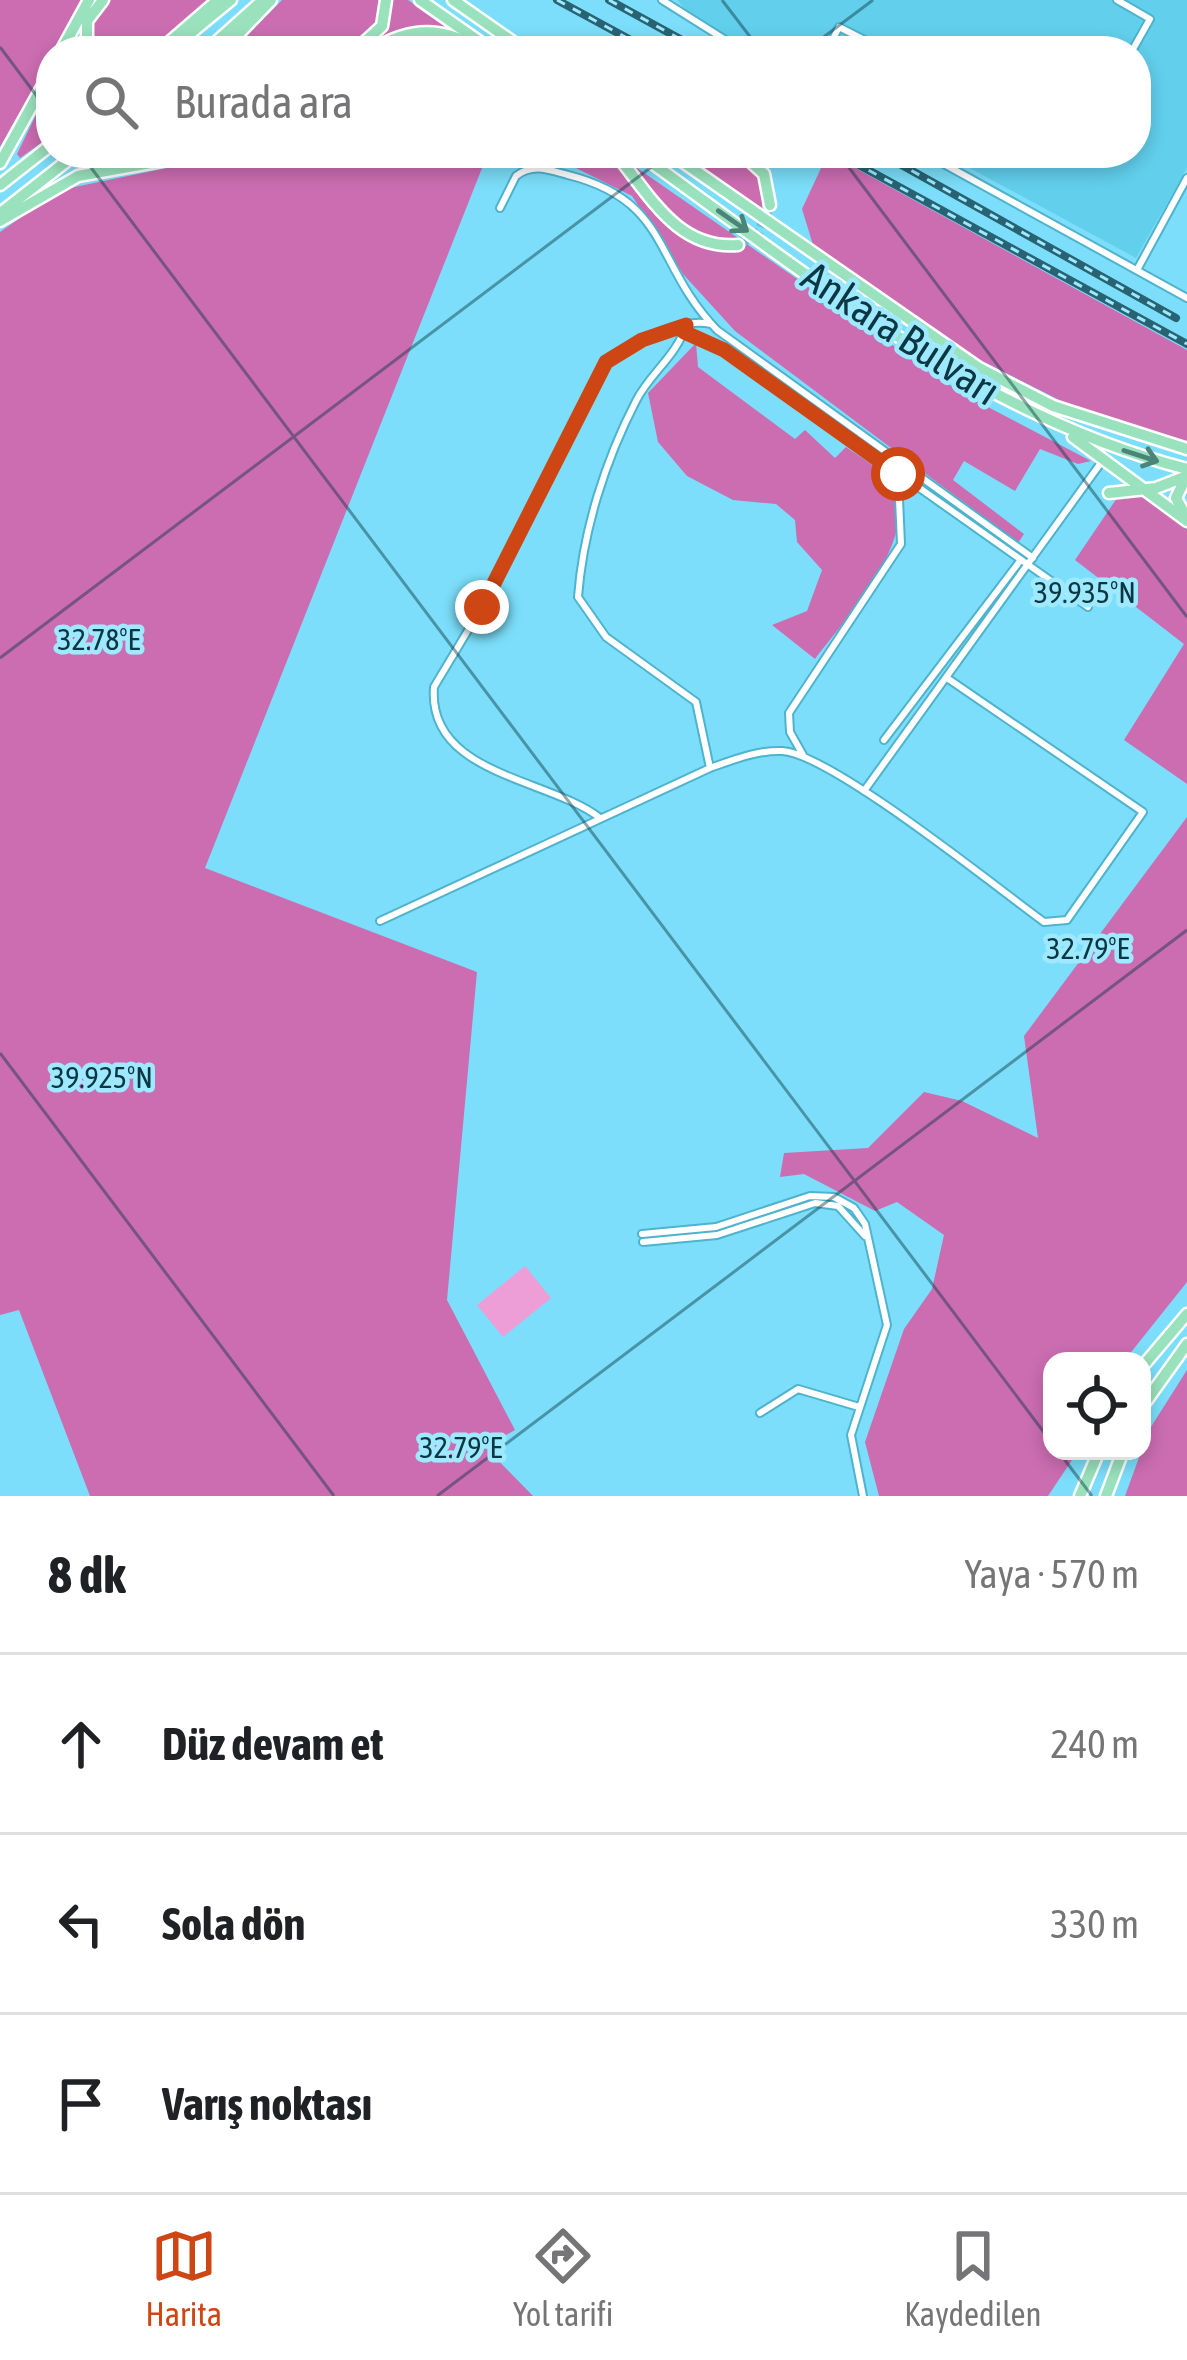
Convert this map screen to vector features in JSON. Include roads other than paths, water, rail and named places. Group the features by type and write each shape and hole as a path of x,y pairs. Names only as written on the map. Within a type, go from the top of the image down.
{"main road":[{"path":"69,36 89,0"},
{"path":"87,36 87,21 103,0"},
{"path":"176,36 218,0"},
{"path":"187,36 231,0"},
{"path":"224,36 267,0"},
{"path":"235,36 267,0"},
{"path":"371,36 382,26 386,0"},
{"path":"420,0 472,36"},
{"path":"453,0 505,36"},
{"path":"485,22 511,36"},
{"path":"402,36 431,31 458,36"},
{"path":"0,164 36,98"},
{"path":"0,185 36,157"},
{"path":"0,217 58,168"},
{"path":"0,217 78,176 123,168"},
{"path":"628,168 680,231 703,244 738,245"},
{"name":"Ankara Bulvarı","path":"660,168 967,382 1066,431 1187,474"},
{"name":"Ankara Bulvarı","path":"692,168 979,368 1053,406 1187,449"},
{"path":"757,168 764,174 770,205"},
{"path":"1066,431 1187,520"},
{"path":"1109,494 1156,488 1187,474"},
{"path":"1187,474 1176,498 1187,520"},
{"path":"1151,1356 1187,1314"},
{"path":"1151,1394 1187,1344"},
{"path":"1080,1496 1095,1460"},
{"path":"1106,1496 1120,1460"}],"street":[{"path":"662,0 719,36"},
{"path":"1117,0 1150,19 1140,36"},
{"path":"834,36 839,26 858,36"},
{"path":"500,208 516,176 540,168 593,181 629,198 711,324 1088,607"},
{"path":"951,168 1187,298"},
{"path":"1137,271 1187,178"},
{"path":"601,818 573,800 469,758 447,730 433,700 434,687 482,607 606,362 642,340 711,324"},
{"path":"685,328 1027,559"},
{"path":"685,328 636,400 607,468 578,597 606,637 696,702 710,767"},
{"path":"884,740 1103,460"},
{"path":"805,758 790,732 789,713 901,544 898,474"},
{"path":"864,791 1027,559"},
{"path":"380,921 710,767 785,751 864,791 1044,922 1067,920 1143,812 947,678"},
{"path":"643,1238 716,1227 824,1195 854,1208 869,1243 887,1325 859,1407 852,1460 863,1496"},
{"path":"760,1413 798,1389 859,1407"}],"tunnel":[{"path":"738,245 759,232 770,205"}],"railway":[{"path":"557,0 623,36"},
{"path":"609,0 675,36"},
{"path":"864,168 1187,344"},
{"path":"907,168 1176,318"}]}
